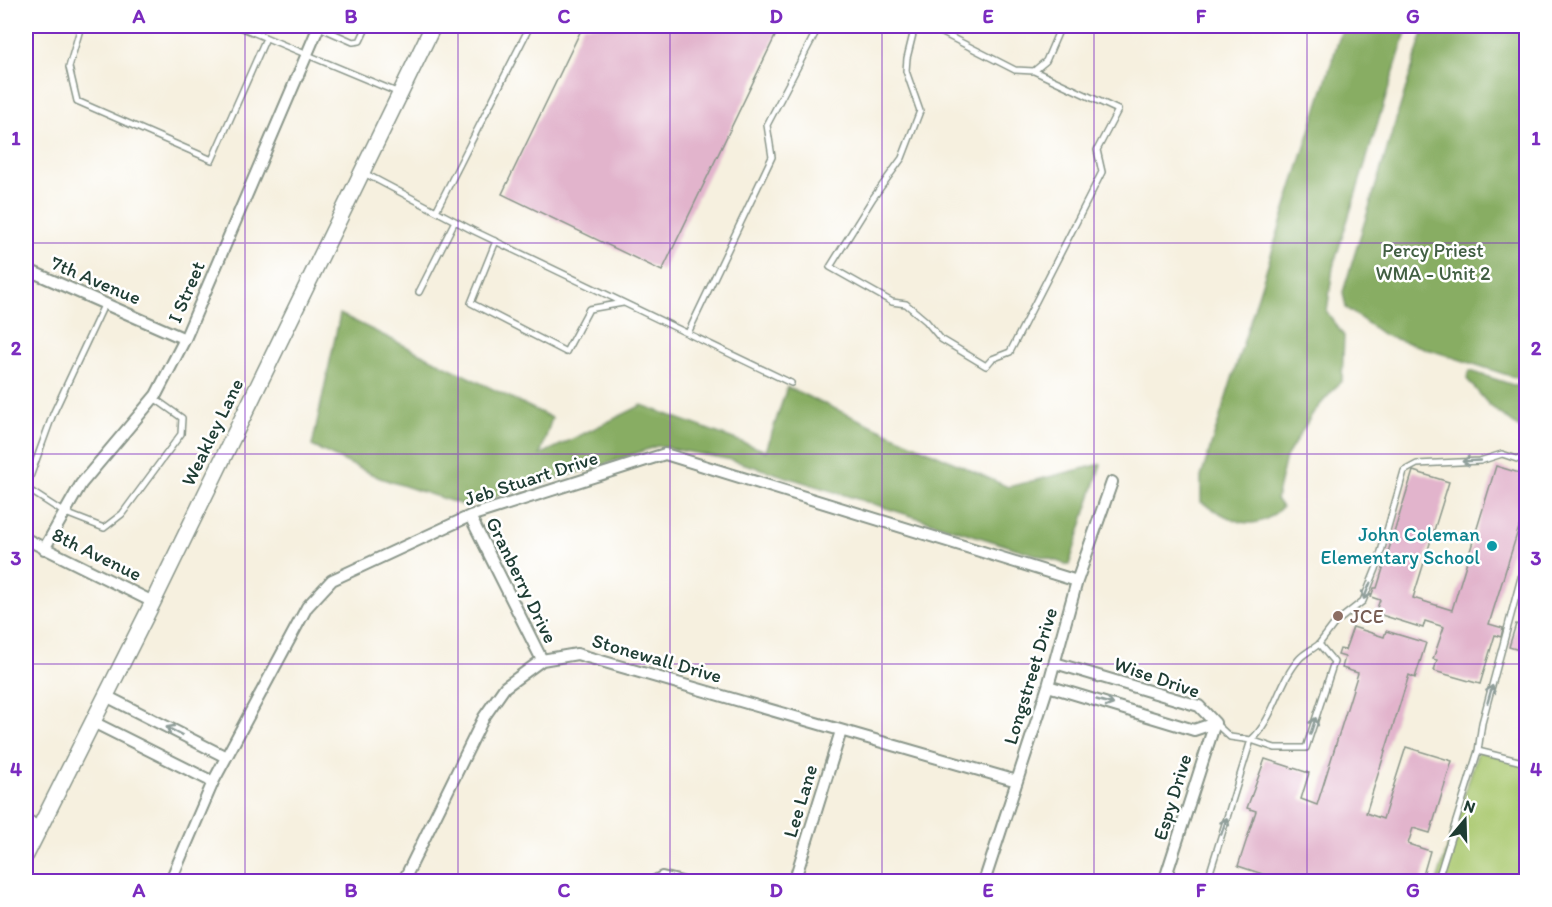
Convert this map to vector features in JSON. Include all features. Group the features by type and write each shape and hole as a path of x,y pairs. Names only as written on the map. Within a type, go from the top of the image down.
{"main road":[{"name":"Weakley Lane","path":"26,855 32,824 93,722 433,26"}],"street":[{"name":"I Street","path":"44,549 81,484 154,398 185,339 319,26"},
{"name":"7th Avenue","path":"26,269 185,339"},
{"name":"Jeb Stuart Drive","path":"170,882 213,782 307,607 332,580 470,516 665,454 1077,581"},
{"name":"Longstreet Drive","path":"984,882 1048,686 1077,581 1112,482"},
{"name":"Granberry Drive","path":"470,516 542,660"},
{"name":"8th Avenue","path":"26,539 153,602"},
{"name":"Stonewall Drive","path":"403,882 484,717 505,687 542,660 578,654 1017,781"},
{"name":"Wise Drive","path":"1048,686 1194,730 1215,723 1199,706 1055,663"},
{"path":"106,696 226,757"},
{"path":"93,722 213,782"},
{"name":"Espy Drive","path":"1164,882 1215,723"},
{"name":"Lee Lane","path":"794,882 841,730"},
{"path":"653,882 662,877 682,882"}],"lane":[{"path":"81,26 69,66 77,101 212,160 266,38"},
{"path":"238,26 400,93"},
{"path":"319,26 353,42 360,41 367,26"},
{"path":"436,211 530,26"},
{"path":"688,333 772,156 767,125 819,26"},
{"path":"915,26 906,71 920,111 902,158 873,198 830,267 892,302 906,304 941,339 986,366 992,359 1010,352 1102,172 1097,150 1118,110 1034,70 1015,70 929,26"},
{"path":"1034,70 1046,61 1061,26"},
{"path":"363,172 496,242 791,383"},
{"path":"419,292 456,221"},
{"path":"496,242 471,303 566,352 589,309 624,302"},
{"path":"105,303 53,414 26,488 63,513 104,528 122,514 181,434 182,418 154,398"},
{"path":"1207,882 1251,740 1264,729 1278,693 1300,658 1319,644 1335,623 1364,601 1376,569 1404,471 1417,464 1480,461 1502,454 1527,462"},
{"path":"1437,882 1478,751 1482,723 1527,559"},
{"path":"1215,723 1230,737 1251,740 1275,748 1305,748 1334,662 1319,644"},
{"path":"1478,751 1527,763"}],"green space":[{"path":"1343,26 1408,26 1333,267 1327,312 1344,336 1342,380 1313,413 1286,457 1276,499 1282,507 1262,521 1242,522 1201,502 1201,477"},
{"name":"Percy Priest WMA - Unit 2","path":"1425,26 1526,26 1526,381 1384,335 1346,308 1343,292"},
{"path":"340,314 552,418 540,455 642,405 766,451 787,387 1008,487 1101,464 1069,565 732,460 657,446 603,465 466,506 380,478 312,446"},
{"path":"1470,371 1526,389 1526,433 1489,405 1467,379"},
{"path":"1478,751 1526,763 1526,881 1437,882"}],"building":[{"path":"583,26 780,26 662,271 502,194"},
{"name":"John Coleman Elementary School","path":"1496,466 1526,475 1526,505 1489,624 1503,628 1501,637 1495,635 1480,684 1434,671 1437,660 1433,659 1444,627 1425,621 1423,628 1375,613 1380,600 1371,597 1374,588 1377,588 1413,471 1449,482 1413,598 1452,610"},
{"path":"1516,624 1526,627 1526,652 1509,647"},
{"path":"1353,627 1384,637 1386,631 1426,643 1415,678 1409,675 1366,813 1383,819 1406,747 1452,761 1430,833 1413,828 1408,844 1430,851 1421,882 1287,882 1238,866 1256,811 1247,808 1265,759 1309,773 1301,799 1317,805 1358,673 1342,668 1345,657 1338,655 1340,649 1345,650"}],"place":[{"name":"John Coleman Elementary School","path":"1492,546"},
{"name":"JCE","path":"1338,616"}]}
